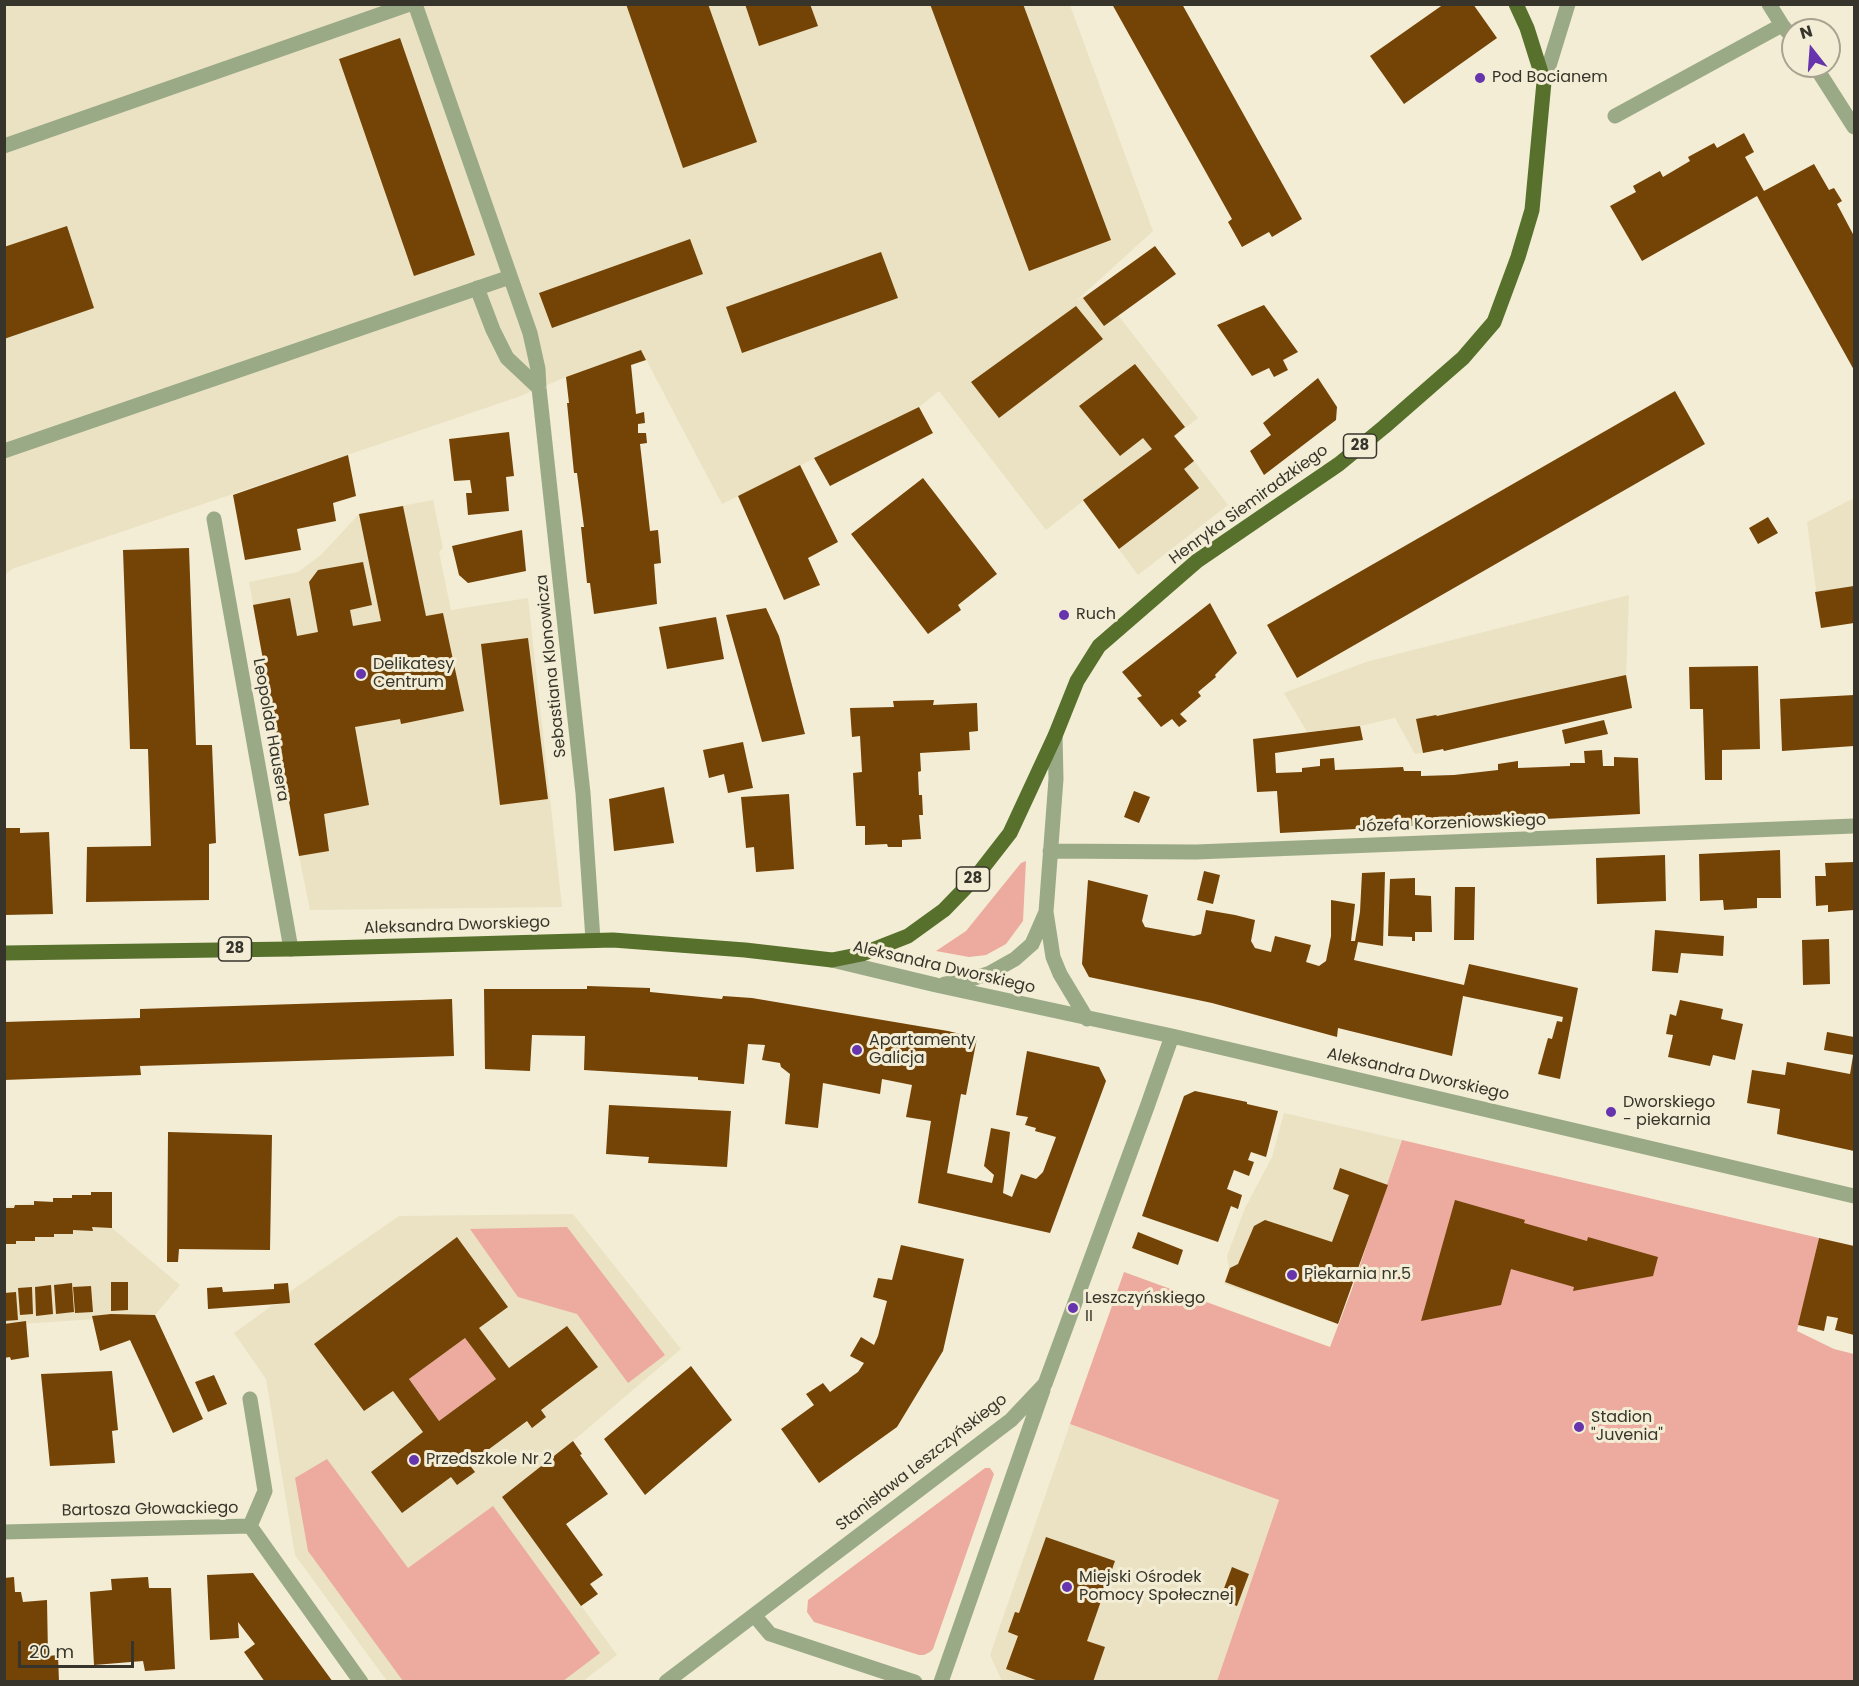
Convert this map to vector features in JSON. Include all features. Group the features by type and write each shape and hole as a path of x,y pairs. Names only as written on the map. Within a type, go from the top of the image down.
{"main road":[{"name":"Henryka Siemiradzkiego","path":"832,960 862,954 908,936 944,910 975,878 1010,833 1055,736 1077,681 1099,646 1197,561 1339,464 1463,358 1494,322 1518,257 1532,210 1544,82 1527,28 1515,4"},
{"name":"Aleksandra Dworskiego","path":"4,953 291,949 593,940 746,950 832,960"}],"street":[{"path":"4,146 410,4"},
{"name":"Sebastiana Klonowicza","path":"415,4 530,333 538,369 582,782 593,940"},
{"path":"1544,82 1568,4"},
{"path":"1769,4 1781,23"},
{"path":"1615,116 1781,26"},
{"path":"1823,78 1854,127"},
{"path":"4,451 510,277"},
{"path":"477,288 507,358 539,388"},
{"name":"Leopolda Hausera","path":"214,519 291,949"},
{"path":"1055,736 1056,779 1046,912 1053,957 1060,974 1087,1019"},
{"name":"Józefa Korzeniowskiego","path":"1050,851 1196,852 1854,826"},
{"path":"936,986 963,982 990,973 1015,959 1032,944 1046,912"},
{"name":"Aleksandra Dworskiego","path":"832,960 936,986 1172,1036 1854,1196"},
{"name":"Stanisława Leszczyńskiego","path":"666,1682 1011,1420 1045,1384 1172,1036"},
{"path":"941,1682 1045,1384"},
{"path":"250,1399 265,1491 250,1526"},
{"name":"Bartosza Głowackiego","path":"4,1532 250,1526 361,1682"},
{"path":"754,1615 770,1634 915,1682"}],"shaded area":[{"path":"5,5 1070,5 1153,231 1076,301 1097,288 1198,418 1175,436 1228,505 1138,575 1083,501 1046,530 939,391 919,407 722,504 641,350 518,397 12,569 5,575"},
{"path":"1854,498 1854,623 1821,628 1807,522"},
{"path":"433,500 443,548 439,552 451,610 528,598 562,907 310,910 249,582 298,572 321,555 359,514"},
{"path":"1629,595 1626,675 1632,708 1444,751 1443,749 1415,754 1395,718 1360,726 1307,732 1284,693 1366,662"},
{"path":"1026,861 1023,921 1006,944 986,955 969,957 936,951 966,931 1021,863"},
{"path":"1284,1113 1402,1140 1338,1324 1224,1284 1229,1269 1227,1256 1245,1208 1272,1157"},
{"name":"Stadion \"Juvenia\"","path":"1402,1140 1819,1238 1797,1331 1834,1349 1854,1354 1854,1681 1217,1681 1279,1500 1070,1424 1124,1272 1330,1347"},
{"path":"112,1192 112,1228 180,1285 155,1315 5,1325 4,1207"},
{"name":"Przedszkole Nr 2","path":"573,1214 681,1349 573,1441 502,1497 617,1655 583,1681 387,1681 295,1555 266,1379 234,1333 273,1305 289,1303 288,1293 399,1216"},
{"path":"567,1227 665,1355 628,1383 577,1314 518,1297 470,1229"},
{"path":"465,1338 496,1379 439,1421 409,1379"},
{"path":"1070,1424 1279,1500 1217,1681 1002,1681 990,1655"},
{"path":"327,1459 408,1568 493,1506 600,1653 563,1681 403,1681 308,1551 295,1478"},
{"path":"985,1468 990,1468 994,1474 933,1649 930,1652 919,1655 814,1622 807,1612 808,1600"}],"building":[{"path":"626,4 708,4 757,142 683,168"},
{"path":"745,4 810,4 818,26 759,46"},
{"path":"930,4 1023,4 1111,240 1029,271"},
{"path":"1112,4 1182,4 1302,219 1272,237 1269,232 1242,247 1228,222 1232,219"},
{"path":"1444,4 1473,4 1497,38 1404,104 1370,56"},
{"path":"400,38 475,255 414,276 339,59"},
{"path":"1744,133 1754,152 1745,157 1764,191 1814,164 1829,190 1834,188 1842,201 1837,204 1854,236 1854,370 1757,196 1642,261 1610,206 1636,192 1633,186 1660,171 1663,177 1690,161 1688,157 1714,143 1717,148"},
{"path":"67,226 94,308 4,339 4,247"},
{"path":"690,239 703,274 552,328 539,293"},
{"path":"1155,246 1176,274 1104,326 1083,298"},
{"path":"881,252 898,298 742,353 726,307"},
{"path":"1264,305 1298,352 1283,360 1288,370 1274,377 1269,368 1252,376 1217,325"},
{"path":"1076,306 1103,339 999,418 971,382"},
{"path":"641,350 646,360 631,365 636,414 644,412 645,423 638,424 638,433 646,433 647,443 640,444 650,531 658,530 661,563 654,564 657,604 594,614 590,583 587,583 581,527 584,527 577,473 574,473 566,377"},
{"path":"1135,364 1185,427 1174,436 1194,461 1184,469 1199,488 1119,549 1083,500 1152,449 1143,438 1120,456 1079,406"},
{"path":"1318,378 1337,407 1336,420 1264,475 1250,451 1271,435 1263,423"},
{"path":"1675,391 1705,444 1297,678 1267,625"},
{"path":"919,407 933,433 830,486 814,458"},
{"path":"509,432 514,476 506,477 509,511 468,515 466,493 472,493 470,480 454,481 449,439"},
{"path":"348,455 356,496 333,503 336,521 297,529 301,550 245,560 233,495"},
{"path":"800,465 838,542 808,558 820,585 784,600 738,496"},
{"path":"923,478 997,574 958,605 961,610 928,634 851,534"},
{"name":"Delikatesy Centrum","path":"403,506 426,616 443,613 464,711 401,724 400,719 355,727 369,805 324,814 329,851 299,856 253,605 290,598 297,636 318,632 309,582 318,570 363,562 372,605 350,610 353,626 381,621 359,514"},
{"path":"1768,517 1778,533 1758,544 1749,528"},
{"path":"522,530 526,571 468,583 459,575 452,546"},
{"path":"189,548 196,745 212,745 216,843 209,844 209,900 86,902 87,847 151,846 148,749 130,749 123,550"},
{"path":"1854,586 1854,623 1821,628 1815,592"},
{"path":"1210,603 1237,653 1215,675 1216,677 1198,692 1201,696 1180,714 1187,721 1179,727 1172,719 1161,727 1137,698 1142,696 1122,672"},
{"path":"766,608 779,636 805,734 762,742 726,615"},
{"path":"716,617 724,659 667,669 659,627"},
{"path":"528,638 548,799 500,805 481,644"},
{"path":"1758,666 1760,749 1722,750 1722,780 1705,780 1703,709 1690,709 1689,667"},
{"path":"1626,675 1632,708 1444,751 1443,749 1423,753 1416,719"},
{"path":"1854,695 1854,746 1782,751 1780,699"},
{"path":"934,700 933,705 977,703 978,731 969,732 970,750 920,753 919,795 922,795 923,815 919,815 921,839 902,840 902,847 888,847 887,844 865,845 865,826 856,826 853,773 862,772 860,736 852,737 850,708 894,707 893,701"},
{"path":"1604,720 1608,734 1565,744 1562,730"},
{"path":"1360,726 1363,740 1275,753 1276,773 1302,772 1302,768 1320,766 1320,759 1334,758 1335,770 1403,767 1404,771 1421,771 1421,776 1454,775 1498,770 1498,764 1518,761 1518,768 1570,766 1570,763 1585,763 1584,751 1602,750 1603,766 1614,766 1614,757 1638,758 1640,814 1280,833 1277,791 1257,792 1253,739"},
{"path":"743,742 753,788 728,793 724,774 709,778 703,750"},
{"path":"664,787 674,843 614,851 609,799"},
{"path":"1134,791 1150,797 1139,823 1124,817"},
{"path":"789,794 794,869 756,872 754,847 746,848 741,797"},
{"path":"4,828 20,828 20,833 49,832 53,914 4,915"},
{"path":"1780,850 1781,898 1757,898 1757,908 1724,910 1723,900 1700,901 1699,854"},
{"path":"1665,855 1666,901 1597,904 1596,858"},
{"path":"1854,862 1854,910 1828,912 1828,905 1816,906 1815,876 1826,876 1825,863"},
{"path":"1204,871 1220,875 1213,904 1197,900"},
{"path":"1385,872 1383,946 1358,942 1354,960 1464,985 1469,964 1578,988 1560,1079 1538,1074 1548,1038 1552,1039 1557,1021 1562,1022 1563,1017 1463,996 1452,1056 1338,1028 1337,1037 1212,1003 1089,977 1082,964 1088,880 1148,895 1142,921 1145,927 1194,936 1201,934 1206,910 1235,915 1255,920 1251,941 1255,948 1271,952 1275,936 1311,945 1306,962 1319,966 1326,961 1331,936 1331,900 1355,904 1351,941 1355,941 1360,912 1362,873"},
{"path":"1415,878 1415,895 1431,896 1432,932 1415,932 1415,941 1412,941 1412,937 1388,936 1390,879"},
{"path":"1455,887 1475,887 1474,940 1454,940"},
{"path":"1655,930 1724,936 1723,956 1681,953 1678,973 1652,971"},
{"path":"1829,939 1830,984 1803,985 1802,940"},
{"path":"587,986 650,988 650,992 722,999 723,996 752,998 948,1031 977,1038 966,1095 961,1094 947,1173 992,1183 994,1175 984,1166 991,1128 1010,1132 1003,1193 1012,1197 1021,1174 1036,1179 1043,1172 1056,1137 1035,1131 1036,1128 1025,1125 1028,1117 1016,1115 1027,1051 1099,1067 1106,1081 1050,1233 918,1203 931,1121 906,1117 912,1085 882,1079 880,1094 823,1083 818,1128 785,1124 790,1074 781,1067 780,1063 762,1060 765,1045 748,1044 744,1084 698,1080 698,1077 584,1070 585,1036 532,1035 530,1071 485,1069 484,989 587,989"},
{"path":"452,999 454,1056 140,1066 141,1075 4,1080 4,1022 140,1018 140,1009"},
{"path":"1680,1000 1723,1009 1721,1019 1743,1024 1735,1060 1713,1055 1710,1066 1668,1057 1673,1035 1666,1034 1670,1014 1676,1016"},
{"path":"1827,1032 1854,1037 1854,1055 1824,1050"},
{"path":"1853,1056 1854,1151 1777,1134 1780,1109 1747,1103 1752,1070 1785,1075 1787,1062 1850,1074"},
{"path":"1195,1091 1278,1111 1266,1157 1251,1152 1248,1160 1254,1162 1249,1176 1234,1170 1227,1189 1242,1195 1238,1209 1231,1206 1218,1242 1142,1216 1184,1096"},
{"path":"609,1105 731,1111 727,1167 648,1163 649,1157 606,1154"},
{"path":"168,1132 272,1135 270,1250 179,1249 178,1262 167,1262"},
{"name":"Piekarnia nr.5","path":"1340,1168 1388,1185 1338,1324 1225,1282 1230,1268 1238,1264 1254,1226 1265,1220 1332,1242 1349,1195 1333,1189"},
{"path":"91,1192 112,1192 112,1228 92,1227 93,1231 73,1230 73,1234 54,1234 54,1237 35,1237 35,1241 16,1241 16,1244 4,1244 4,1208 14,1208 15,1205 34,1205 34,1201 53,1202 53,1198 91,1195"},
{"path":"1455,1200 1587,1241 1588,1237 1658,1257 1653,1276 1573,1291 1574,1287 1511,1269 1501,1305 1421,1321"},
{"path":"1138,1232 1183,1250 1178,1265 1132,1248"},
{"path":"457,1237 508,1307 479,1328 509,1368 567,1326 598,1367 541,1410 546,1417 532,1428 527,1421 469,1464 475,1472 457,1485 451,1477 402,1513 371,1472 423,1432 393,1391 364,1411 314,1344","holes":["465,1338 496,1379 439,1421 409,1379"]},
{"path":"1819,1238 1854,1246 1854,1335 1835,1330 1838,1318 1827,1316 1824,1331 1798,1325"},
{"path":"901,1245 964,1259 943,1351 897,1427 819,1483 781,1429 814,1405 806,1394 823,1383 830,1392 858,1372 864,1363 850,1356 861,1337 874,1345 887,1301 873,1297 878,1278 892,1280"},
{"path":"111,1282 128,1282 128,1310 111,1311"},
{"path":"72,1283 74,1312 56,1314 54,1285"},
{"path":"288,1283 290,1303 208,1309 207,1288 222,1287 223,1292 274,1289 274,1284"},
{"path":"51,1285 53,1314 36,1316 35,1287"},
{"path":"91,1286 93,1312 75,1313 73,1287"},
{"path":"32,1287 33,1314 20,1315 18,1288"},
{"path":"16,1292 18,1320 4,1321 4,1293"},
{"path":"155,1315 203,1419 173,1433 130,1340 100,1351 92,1316"},
{"path":"26,1321 29,1357 11,1360 10,1357 4,1358 4,1324"},
{"path":"691,1366 732,1420 645,1495 604,1439"},
{"path":"112,1371 118,1430 112,1431 115,1463 50,1466 41,1374"},
{"path":"214,1375 227,1404 208,1412 195,1382"},
{"path":"573,1441 582,1454 580,1455 608,1494 566,1524 603,1575 590,1584 598,1594 581,1606 502,1497"},
{"name":"Miejski Ośrodek Pomocy Społecznej","path":"1046,1537 1115,1561 1087,1641 1105,1647 1093,1682 1041,1682 1006,1669 1018,1636 1008,1632 1015,1612 1019,1613"},
{"path":"1232,1567 1249,1574 1237,1606 1220,1599"},
{"path":"253,1573 333,1682 265,1682 244,1652 255,1644 238,1622 239,1638 210,1640 207,1575"},
{"path":"14,1577 15,1592 21,1592 23,1602 47,1600 48,1656 58,1655 59,1682 4,1682 4,1578"},
{"path":"148,1577 149,1588 171,1588 175,1669 145,1671 143,1661 94,1665 90,1592 112,1590 111,1579"}],"place":[{"name":"Pod Bocianem","path":"1480,78"},
{"name":"Ruch","path":"1064,615"},
{"name":"Delikatesy Centrum","path":"361,674"},
{"name":"Apartamenty Galicja","path":"857,1050"},
{"name":"Dworskiego - piekarnia","path":"1611,1112"},
{"name":"Piekarnia nr.5","path":"1292,1275"},
{"name":"Leszczyńskiego II","path":"1073,1308"},
{"name":"Stadion \"Juvenia\"","path":"1579,1427"},
{"name":"Przedszkole Nr 2","path":"414,1460"},
{"name":"Miejski Ośrodek Pomocy Społecznej","path":"1067,1587"}]}
